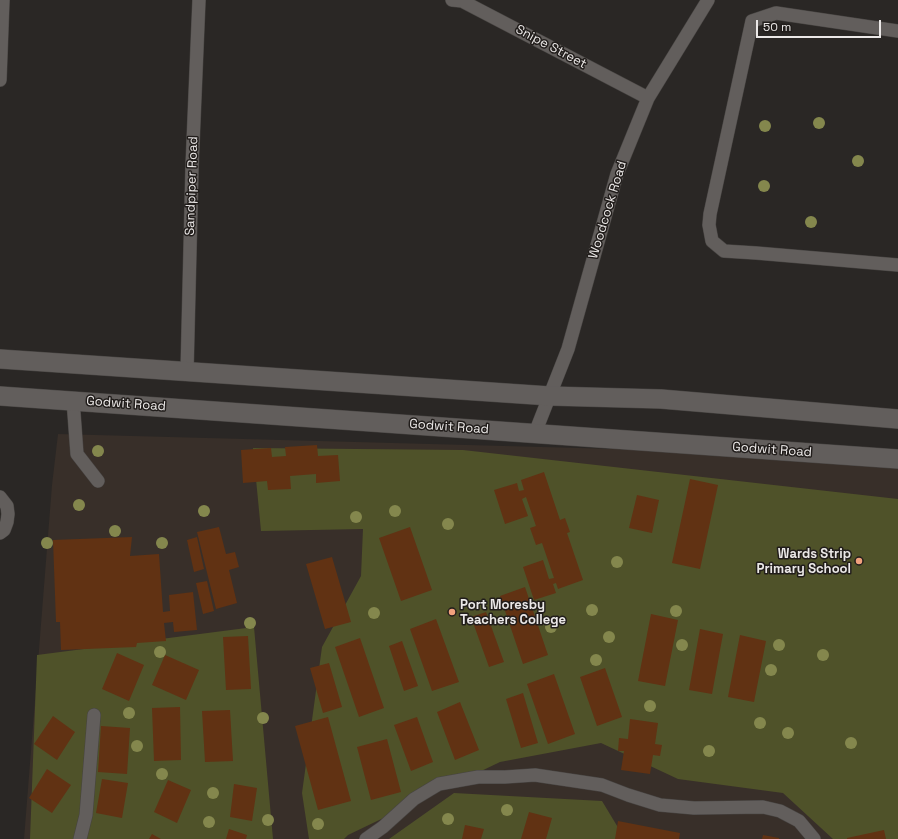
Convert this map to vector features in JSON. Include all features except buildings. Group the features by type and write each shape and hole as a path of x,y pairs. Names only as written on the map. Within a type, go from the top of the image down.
{"main road":[{"path":"0,359 550,396 661,399 898,419"},
{"name":"Godwit Road","path":"0,396 898,459"}],"street":[{"path":"0,80 3,0"},
{"name":"Sandpiper Road","path":"187,372 192,167 199,0"},
{"name":"Snipe Street","path":"459,0 648,98"},
{"name":"Woodcock Road","path":"535,433 568,349 617,174 648,98 708,0"},
{"path":"898,31 776,13 752,22 710,214 709,225 712,241 724,251 898,265"},
{"path":"73,400 77,454 98,481"},
{"path":"0,497 7,506 8,514 4,530 0,533"},
{"path":"80,839 86,815 94,715"},
{"path":"366,839 414,799 439,784 478,777 535,775 602,785 660,805 694,808 764,807 780,811 800,821 814,839"}],"shaded area":[{"name":"Port Moresby Teachers College","path":"58,434 728,452 898,468 898,839 24,839 52,485"}],"green space":[{"path":"253,448 463,450 898,499 898,839 833,839 783,793 678,779 601,743 500,762 348,835 344,839 309,839 302,793 322,647 361,576 363,529 261,531"},
{"path":"254,627 273,839 30,839 37,655"},
{"path":"454,793 602,801 625,839 389,839"}],"place":[{"name":"Wards Strip Primary School","path":"859,561"},
{"name":"Port Moresby Teachers College","path":"452,612"}]}
